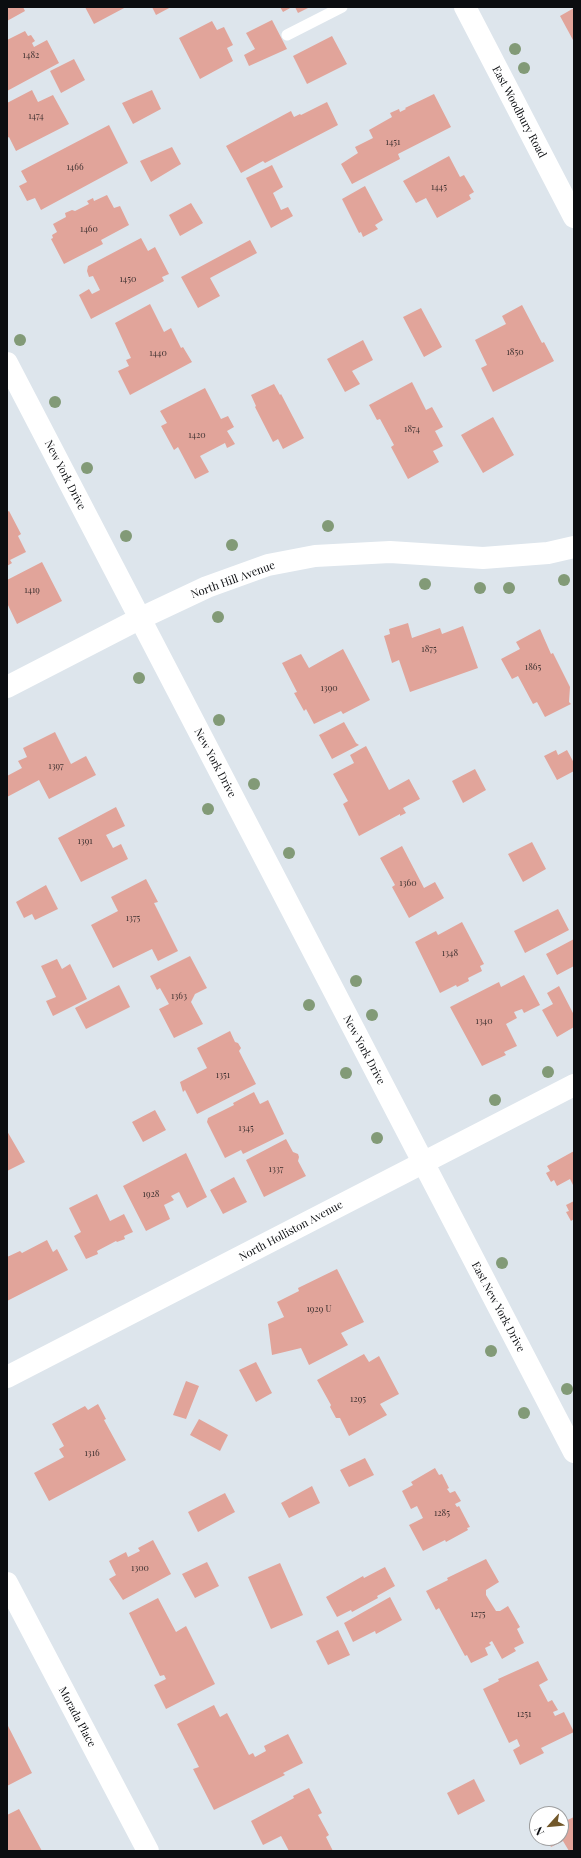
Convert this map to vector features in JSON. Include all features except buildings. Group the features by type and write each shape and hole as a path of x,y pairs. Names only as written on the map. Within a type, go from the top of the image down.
{"street":[{"name":"East Woodbury Road","path":"464,7 574,217"},
{"name":"New York Drive","path":"7,363 422,1162"},
{"name":"North Hill Avenue","path":"7,687 140,619 207,587 261,567 315,556 390,552 483,558 548,553 574,547"},
{"name":"North Holliston Avenue","path":"7,1377 574,1084"},
{"name":"East New York Drive","path":"422,1162 574,1452"},
{"name":"Morada Place","path":"7,1583 148,1851"}],"lane":[{"path":"287,35 342,7"}]}
